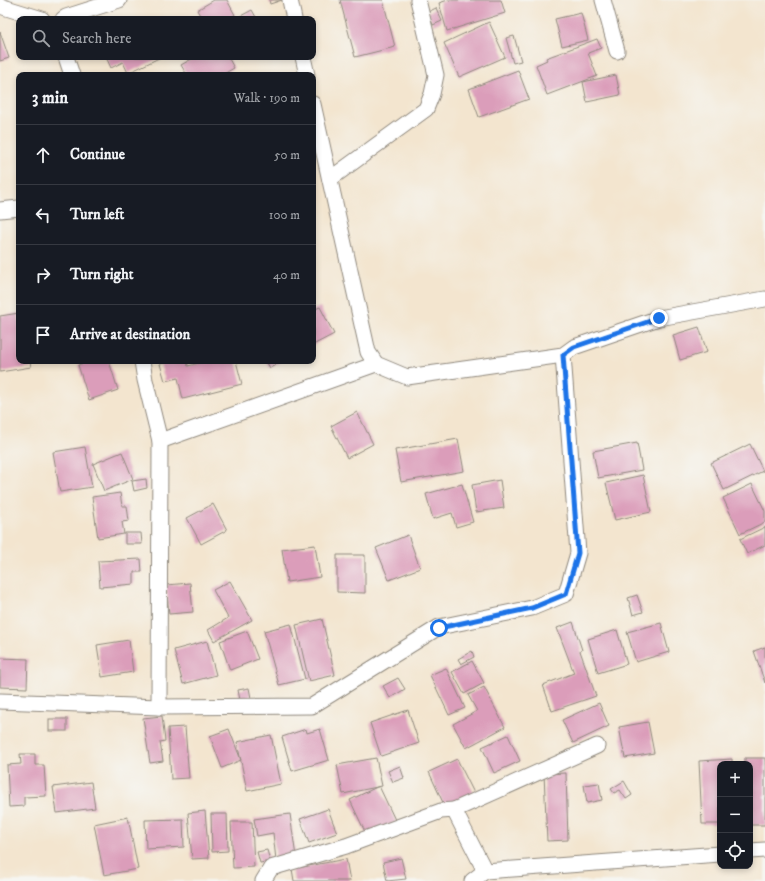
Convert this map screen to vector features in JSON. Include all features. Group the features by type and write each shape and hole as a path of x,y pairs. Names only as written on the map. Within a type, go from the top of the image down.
{"street":[{"path":"69,16 119,0"},
{"path":"290,0 293,16"},
{"path":"330,179 426,110 432,94 436,75 418,0"},
{"path":"603,0 617,51"},
{"path":"0,6 32,16"},
{"path":"67,60 71,72"},
{"path":"304,60 306,72"},
{"path":"316,117 368,352 376,364 407,377 563,355 574,347 659,318 765,299"},
{"path":"0,210 16,208"},
{"path":"0,701 159,707 312,706 439,628 532,608 566,594 578,553 563,355"},
{"path":"142,364 160,441 159,707"},
{"path":"160,441 376,364"},
{"path":"263,881 271,868 346,846 441,811 454,810 597,746"},
{"path":"454,810 485,871"},
{"path":"753,851 765,850"},
{"path":"472,881 485,871 717,854"}],"building":[{"path":"214,0 227,0 235,15 200,16 197,10"},
{"path":"269,0 282,0 270,4"},
{"path":"340,0 383,0 395,47 355,57"},
{"path":"448,0 501,0 505,13 447,31 439,3"},
{"path":"436,8 442,21 433,25 428,12"},
{"path":"252,10 255,16 241,16"},
{"path":"581,13 588,40 562,46 555,19"},
{"path":"489,22 505,57 459,77 444,43"},
{"path":"0,32 9,58 0,61"},
{"path":"514,36 521,61 513,63 506,38"},
{"path":"597,39 601,48 588,53 597,76 547,95 536,65 547,60 546,58"},
{"path":"107,60 155,60 130,72 128,72 123,62 111,68"},
{"path":"190,60 230,60 234,68 227,72 185,72 181,65"},
{"path":"518,70 529,99 479,117 469,89"},
{"path":"616,75 620,95 587,102 583,82"},
{"path":"320,307 334,334 316,343 316,309"},
{"path":"16,313 16,364 30,364 31,367 0,372 0,316"},
{"path":"699,327 707,352 680,360 673,335"},
{"path":"110,364 118,390 89,400 78,365"},
{"path":"160,364 188,364 188,366 196,364 237,364 242,384 183,399 178,378 165,381"},
{"path":"268,364 277,364 270,368"},
{"path":"357,412 373,444 347,458 331,426"},
{"path":"458,439 464,471 401,482 395,450"},
{"path":"637,443 642,470 598,478 593,451"},
{"path":"750,444 763,471 724,490 711,463"},
{"path":"85,447 92,487 60,492 53,452"},
{"path":"122,452 133,479 104,491 93,464"},
{"path":"643,475 651,512 615,520 606,483"},
{"path":"146,479 147,488 134,491 132,481"},
{"path":"500,480 504,508 476,512 472,485"},
{"path":"462,484 473,522 456,527 452,513 433,519 426,494"},
{"path":"752,484 765,511 765,522 740,534 723,498"},
{"path":"120,493 122,506 127,506 129,521 122,522 124,534 98,538 92,497"},
{"path":"213,504 227,530 201,544 187,518"},
{"path":"765,527 765,545 747,554 740,539"},
{"path":"125,533 141,533 142,544 125,544"},
{"path":"408,535 420,568 389,580 376,548"},
{"path":"315,545 320,577 287,582 282,549"},
{"path":"337,555 365,555 365,593 337,592"},
{"path":"141,559 142,572 134,572 134,584 100,587 98,561"},
{"path":"230,581 252,620 214,641 208,630 228,618 213,590"},
{"path":"190,583 193,612 169,614 166,585"},
{"path":"637,595 643,612 633,615 628,598"},
{"path":"322,619 335,675 309,681 296,625"},
{"path":"573,622 582,650 580,651 596,696 552,711 543,685 574,673 557,628"},
{"path":"661,623 669,652 636,662 627,632"},
{"path":"291,624 305,679 279,685 264,631"},
{"path":"617,630 627,664 598,673 588,639"},
{"path":"247,631 258,659 230,670 220,641"},
{"path":"129,640 133,672 102,677 97,645"},
{"path":"207,641 216,675 183,684 174,650"},
{"path":"765,647 765,683 754,651"},
{"path":"472,651 474,657 461,664 458,659"},
{"path":"0,658 28,659 27,688 0,687"},
{"path":"472,661 484,683 464,694 452,672"},
{"path":"446,668 465,708 449,715 430,675"},
{"path":"398,678 405,689 390,698 383,686"},
{"path":"484,687 505,727 466,748 453,724 477,711 468,695"},
{"path":"249,688 251,698 240,700 238,690"},
{"path":"599,703 609,726 573,743 562,720"},
{"path":"408,710 419,743 381,756 370,723"},
{"path":"162,716 165,741 160,742 163,761 150,763 143,718"},
{"path":"49,719 67,719 67,731 49,731"},
{"path":"648,722 654,753 625,758 619,727"},
{"path":"185,727 189,778 171,779 168,728"},
{"path":"229,729 241,760 222,768 210,736"},
{"path":"306,729 307,733 320,729 329,760 292,771 282,737"},
{"path":"271,735 281,784 247,791 237,742"},
{"path":"508,735 520,761 494,773 482,747"},
{"path":"20,754 35,754 35,765 44,765 46,796 24,797 24,806 9,807 7,765 21,764"},
{"path":"376,758 382,786 343,794 337,765"},
{"path":"745,758 765,758 765,825 753,825 753,761 745,761"},
{"path":"457,759 474,793 445,807 429,772"},
{"path":"732,759 732,761 717,761 717,824 702,824 699,761"},
{"path":"400,766 404,778 393,782 388,771"},
{"path":"566,773 568,840 547,841 544,774"},
{"path":"624,781 632,795 626,799 620,790 614,793 611,789"},
{"path":"91,782 95,808 57,813 53,787"},
{"path":"599,783 602,800 587,803 584,785"},
{"path":"379,786 396,822 367,836 350,800"},
{"path":"328,809 337,833 309,843 300,819"},
{"path":"205,811 209,858 192,859 188,813"},
{"path":"211,814 227,814 228,851 212,852"},
{"path":"290,814 296,857 276,860 273,833 257,836 254,819"},
{"path":"128,817 138,869 104,875 94,824"},
{"path":"183,819 184,847 146,849 145,820"},
{"path":"231,822 252,822 254,867 233,868"},
{"path":"267,850 270,861 260,863 257,852"},
{"path":"401,858 406,879 387,881 383,862"},
{"path":"346,859 350,881 294,881 292,869"}],"route":[{"path":"439,628 532,608 566,594 578,553 563,355 574,347 659,318"}]}
